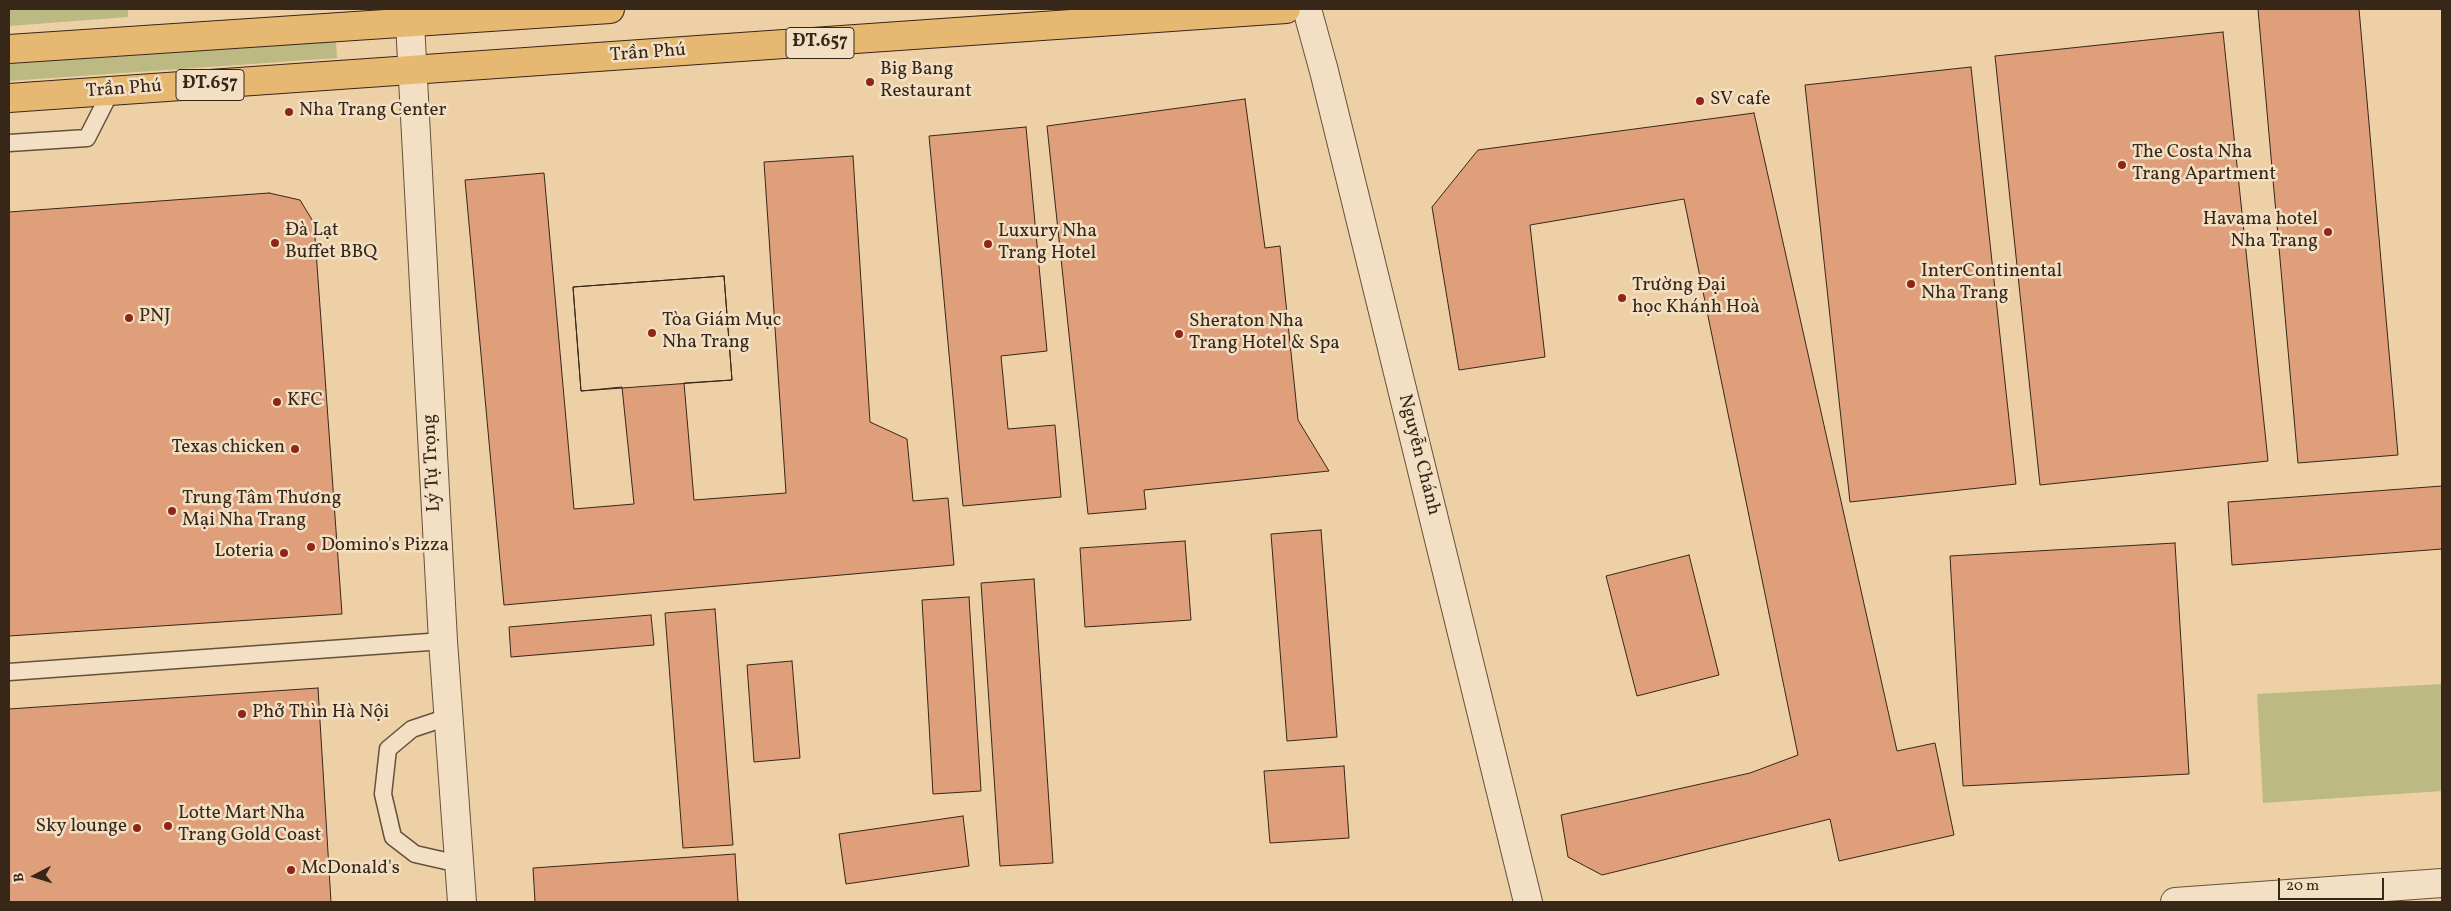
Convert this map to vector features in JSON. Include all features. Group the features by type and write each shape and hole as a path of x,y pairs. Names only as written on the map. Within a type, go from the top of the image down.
{"main road":[{"path":"9,48 610,9"},
{"name":"Trần Phú","path":"9,98 1286,9"}],"street":[{"name":"Nguyễn Chánh","path":"1306,9 1324,71 1528,902"},
{"name":"Lý Tự Trọng","path":"410,23 443,641 462,902"},
{"path":"2175,902 2442,883"}],"lane":[{"path":"9,143 87,138 111,91"},
{"path":"9,672 443,641"},
{"path":"448,717 412,729 388,749 383,794 393,837 415,854 459,864"}],"shaded area":[{"path":"9,9 128,9 128,17 9,26"},
{"path":"336,42 337,58 9,81 9,64"},
{"path":"2442,684 2442,791 2263,803 2257,694"}],"building":[{"name":"Havama hotel Nha Trang","path":"2258,9 2359,9 2398,455 2298,463"},
{"name":"The Costa Nha Trang Apartment","path":"2223,32 2268,461 2040,485 1995,56"},
{"name":"InterContinental Nha Trang","path":"1971,67 2016,484 1850,502 1805,85"},
{"name":"Sheraton Nha Trang Hotel & Spa","path":"1245,99 1265,248 1280,246 1298,420 1329,471 1144,490 1146,509 1088,514 1047,126"},
{"path":"1754,113 1897,751 1935,743 1954,835 1839,861 1830,819 1602,875 1568,857 1561,815 1750,773 1798,755 1684,199 1530,225 1545,357 1459,370 1432,207 1478,150"},
{"name":"Luxury Nha Trang Hotel","path":"1026,127 1047,351 1001,356 1008,429 1055,425 1061,497 963,506 929,136"},
{"path":"853,156 870,422 907,439 913,501 948,498 954,565 504,605 465,180 544,173 574,509 634,504 622,387 581,391 573,287 724,276 732,380 684,383 694,500 786,493 764,162"},
{"name":"Trung Tâm Thương Mại Nha Trang","path":"269,193 300,200 314,223 342,614 9,636 9,212"},
{"name":"Tòa Giám Mục Nha Trang","path":"724,276 732,380 581,391 573,287"},
{"path":"2442,486 2442,549 2232,565 2228,502"},
{"path":"1321,530 1337,737 1287,741 1271,534"},
{"path":"1185,541 1191,620 1085,627 1080,548"},
{"path":"2175,543 2189,774 1963,786 1950,556"},
{"path":"1689,555 1719,675 1637,696 1606,576"},
{"path":"1034,579 1053,863 1000,866 981,583"},
{"path":"969,597 981,791 933,794 922,600"},
{"path":"715,609 733,845 683,848 665,613"},
{"path":"651,615 654,645 511,657 509,627"},
{"path":"792,661 800,758 754,762 747,665"},
{"name":"Lotte Mart Nha Trang Gold Coast","path":"318,688 331,902 9,902 9,709"},
{"path":"1344,766 1349,838 1270,843 1264,771"},
{"path":"963,816 969,866 846,884 839,834"},
{"path":"735,854 738,902 535,902 533,868"}],"place":[{"name":"Big Bang Restaurant","path":"870,82"},
{"name":"SV cafe","path":"1700,101"},
{"name":"Nha Trang Center","path":"289,112"},
{"name":"The Costa Nha Trang Apartment","path":"2122,165"},
{"name":"Havama hotel Nha Trang","path":"2328,232"},
{"name":"Đà Lạt Buffet BBQ","path":"275,243"},
{"name":"Luxury Nha Trang Hotel","path":"988,244"},
{"name":"InterContinental Nha Trang","path":"1911,284"},
{"name":"Trường Đại học Khánh Hoà","path":"1622,298"},
{"name":"PNJ","path":"129,318"},
{"name":"Tòa Giám Mục Nha Trang","path":"652,333"},
{"name":"Sheraton Nha Trang Hotel & Spa","path":"1179,334"},
{"name":"KFC","path":"277,402"},
{"name":"Texas chicken","path":"295,449"},
{"name":"Trung Tâm Thương Mại Nha Trang","path":"172,511"},
{"name":"Domino's Pizza","path":"311,547"},
{"name":"Loteria","path":"284,553"},
{"name":"Phở Thìn Hà Nội","path":"242,714"},
{"name":"Lotte Mart Nha Trang Gold Coast","path":"168,826"},
{"name":"Sky lounge","path":"137,828"},
{"name":"McDonald's","path":"291,870"}]}
